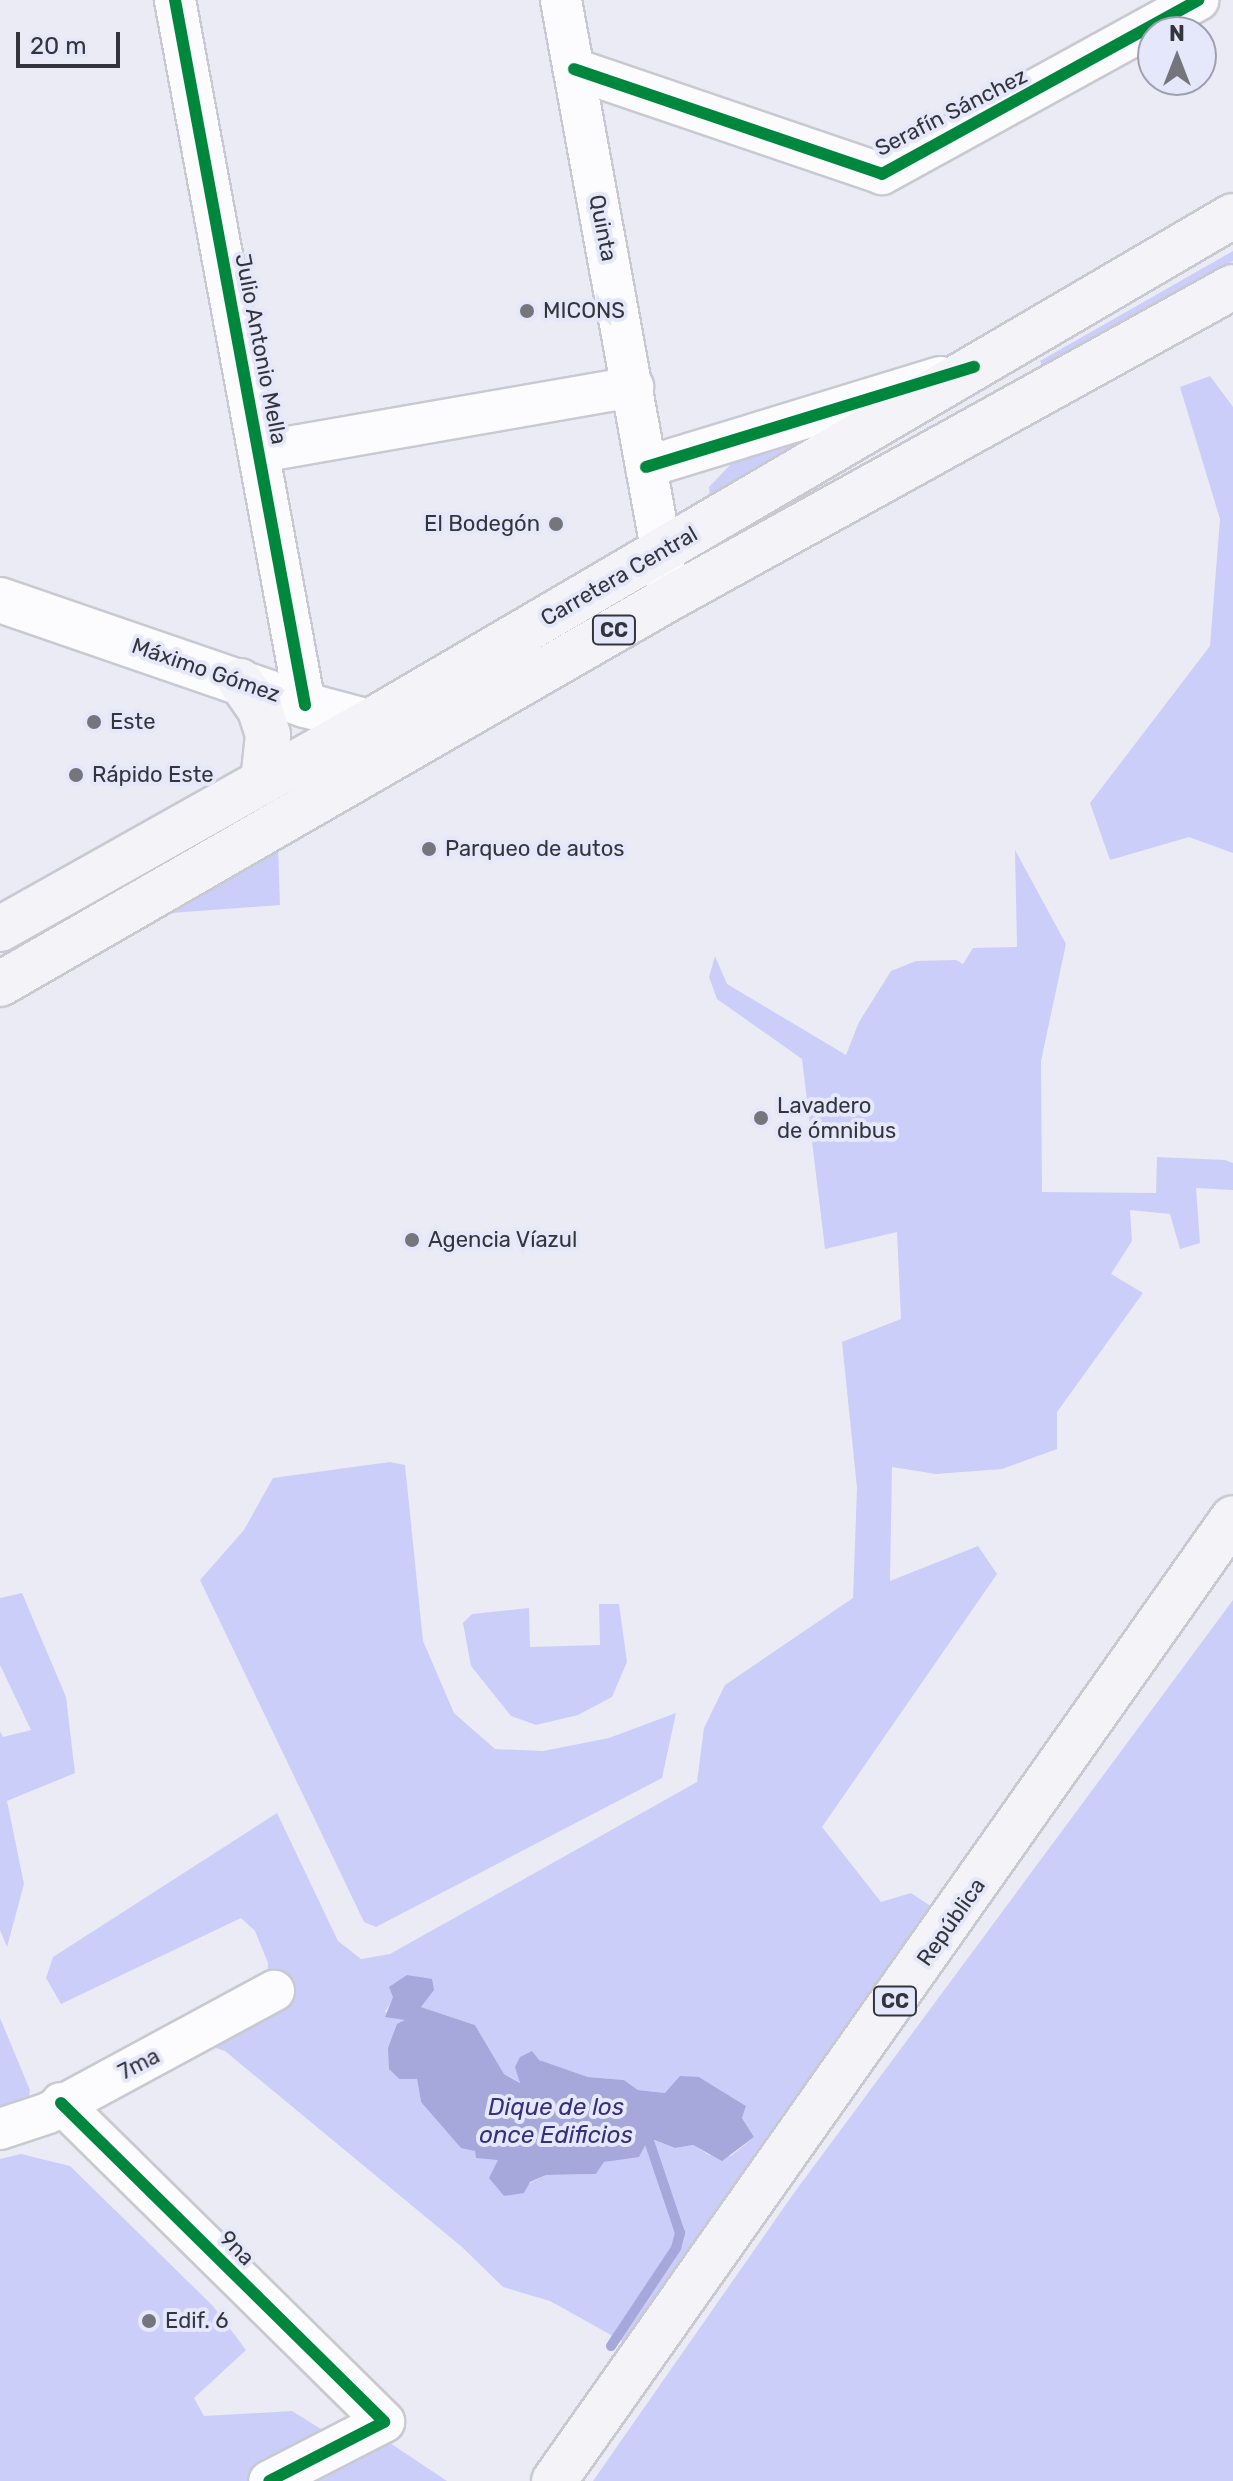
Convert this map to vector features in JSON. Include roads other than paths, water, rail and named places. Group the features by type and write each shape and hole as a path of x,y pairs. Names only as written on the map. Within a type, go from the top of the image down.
{"main road":[{"name":"Carretera Central","path":"0,929 369,722 1233,216"},
{"name":"Carretera Central","path":"0,984 670,598 1233,287"},
{"name":"Máximo Gómez","path":"0,600 305,705 369,722"},
{"path":"240,681 260,710 268,735 263,782"},
{"path":"369,722 390,762"},
{"name":"República","path":"554,2481 1233,1518"}],"street":[{"name":"Julio Antonio Mella","path":"175,0 305,705"},
{"name":"Quinta","path":"561,0 646,467 664,549 670,598"},
{"name":"Serafín Sánchez","path":"574,69 882,174 1198,0"},
{"path":"646,467 974,367"},
{"path":"260,452 633,387"},
{"name":"7ma","path":"0,2129 61,2103 274,1991"},
{"name":"9na","path":"61,2103 384,2422 269,2481"}],"water":[{"name":"Dique de los once Edificios","path":"407,1975 432,1979 434,1990 421,2007 475,2025 504,2074 520,2083 515,2067 520,2057 532,2051 539,2060 588,2077 624,2080 638,2090 665,2093 680,2076 699,2077 746,2106 742,2118 754,2137 722,2161 693,2145 675,2148 649,2138 639,2157 604,2162 596,2174 546,2175 530,2182 524,2193 504,2196 489,2178 498,2160 476,2158 475,2151 461,2148 421,2102 417,2079 399,2079 389,2069 388,2048 397,2024 405,2020 385,2017 393,1997 389,1987"}],"waterway":[{"path":"611,2346 676,2248 680,2233 648,2138"}],"place":[{"name":"MICONS","path":"527,311"},
{"name":"El Bodegón","path":"556,524"},
{"name":"Este","path":"94,722"},
{"name":"Rápido Este","path":"76,775"},
{"name":"Parqueo de autos","path":"429,849"},
{"name":"Lavadero de ómnibus","path":"761,1118"},
{"name":"Agencia Víazul","path":"412,1240"},
{"name":"Edif. 6","path":"149,2321"}]}
